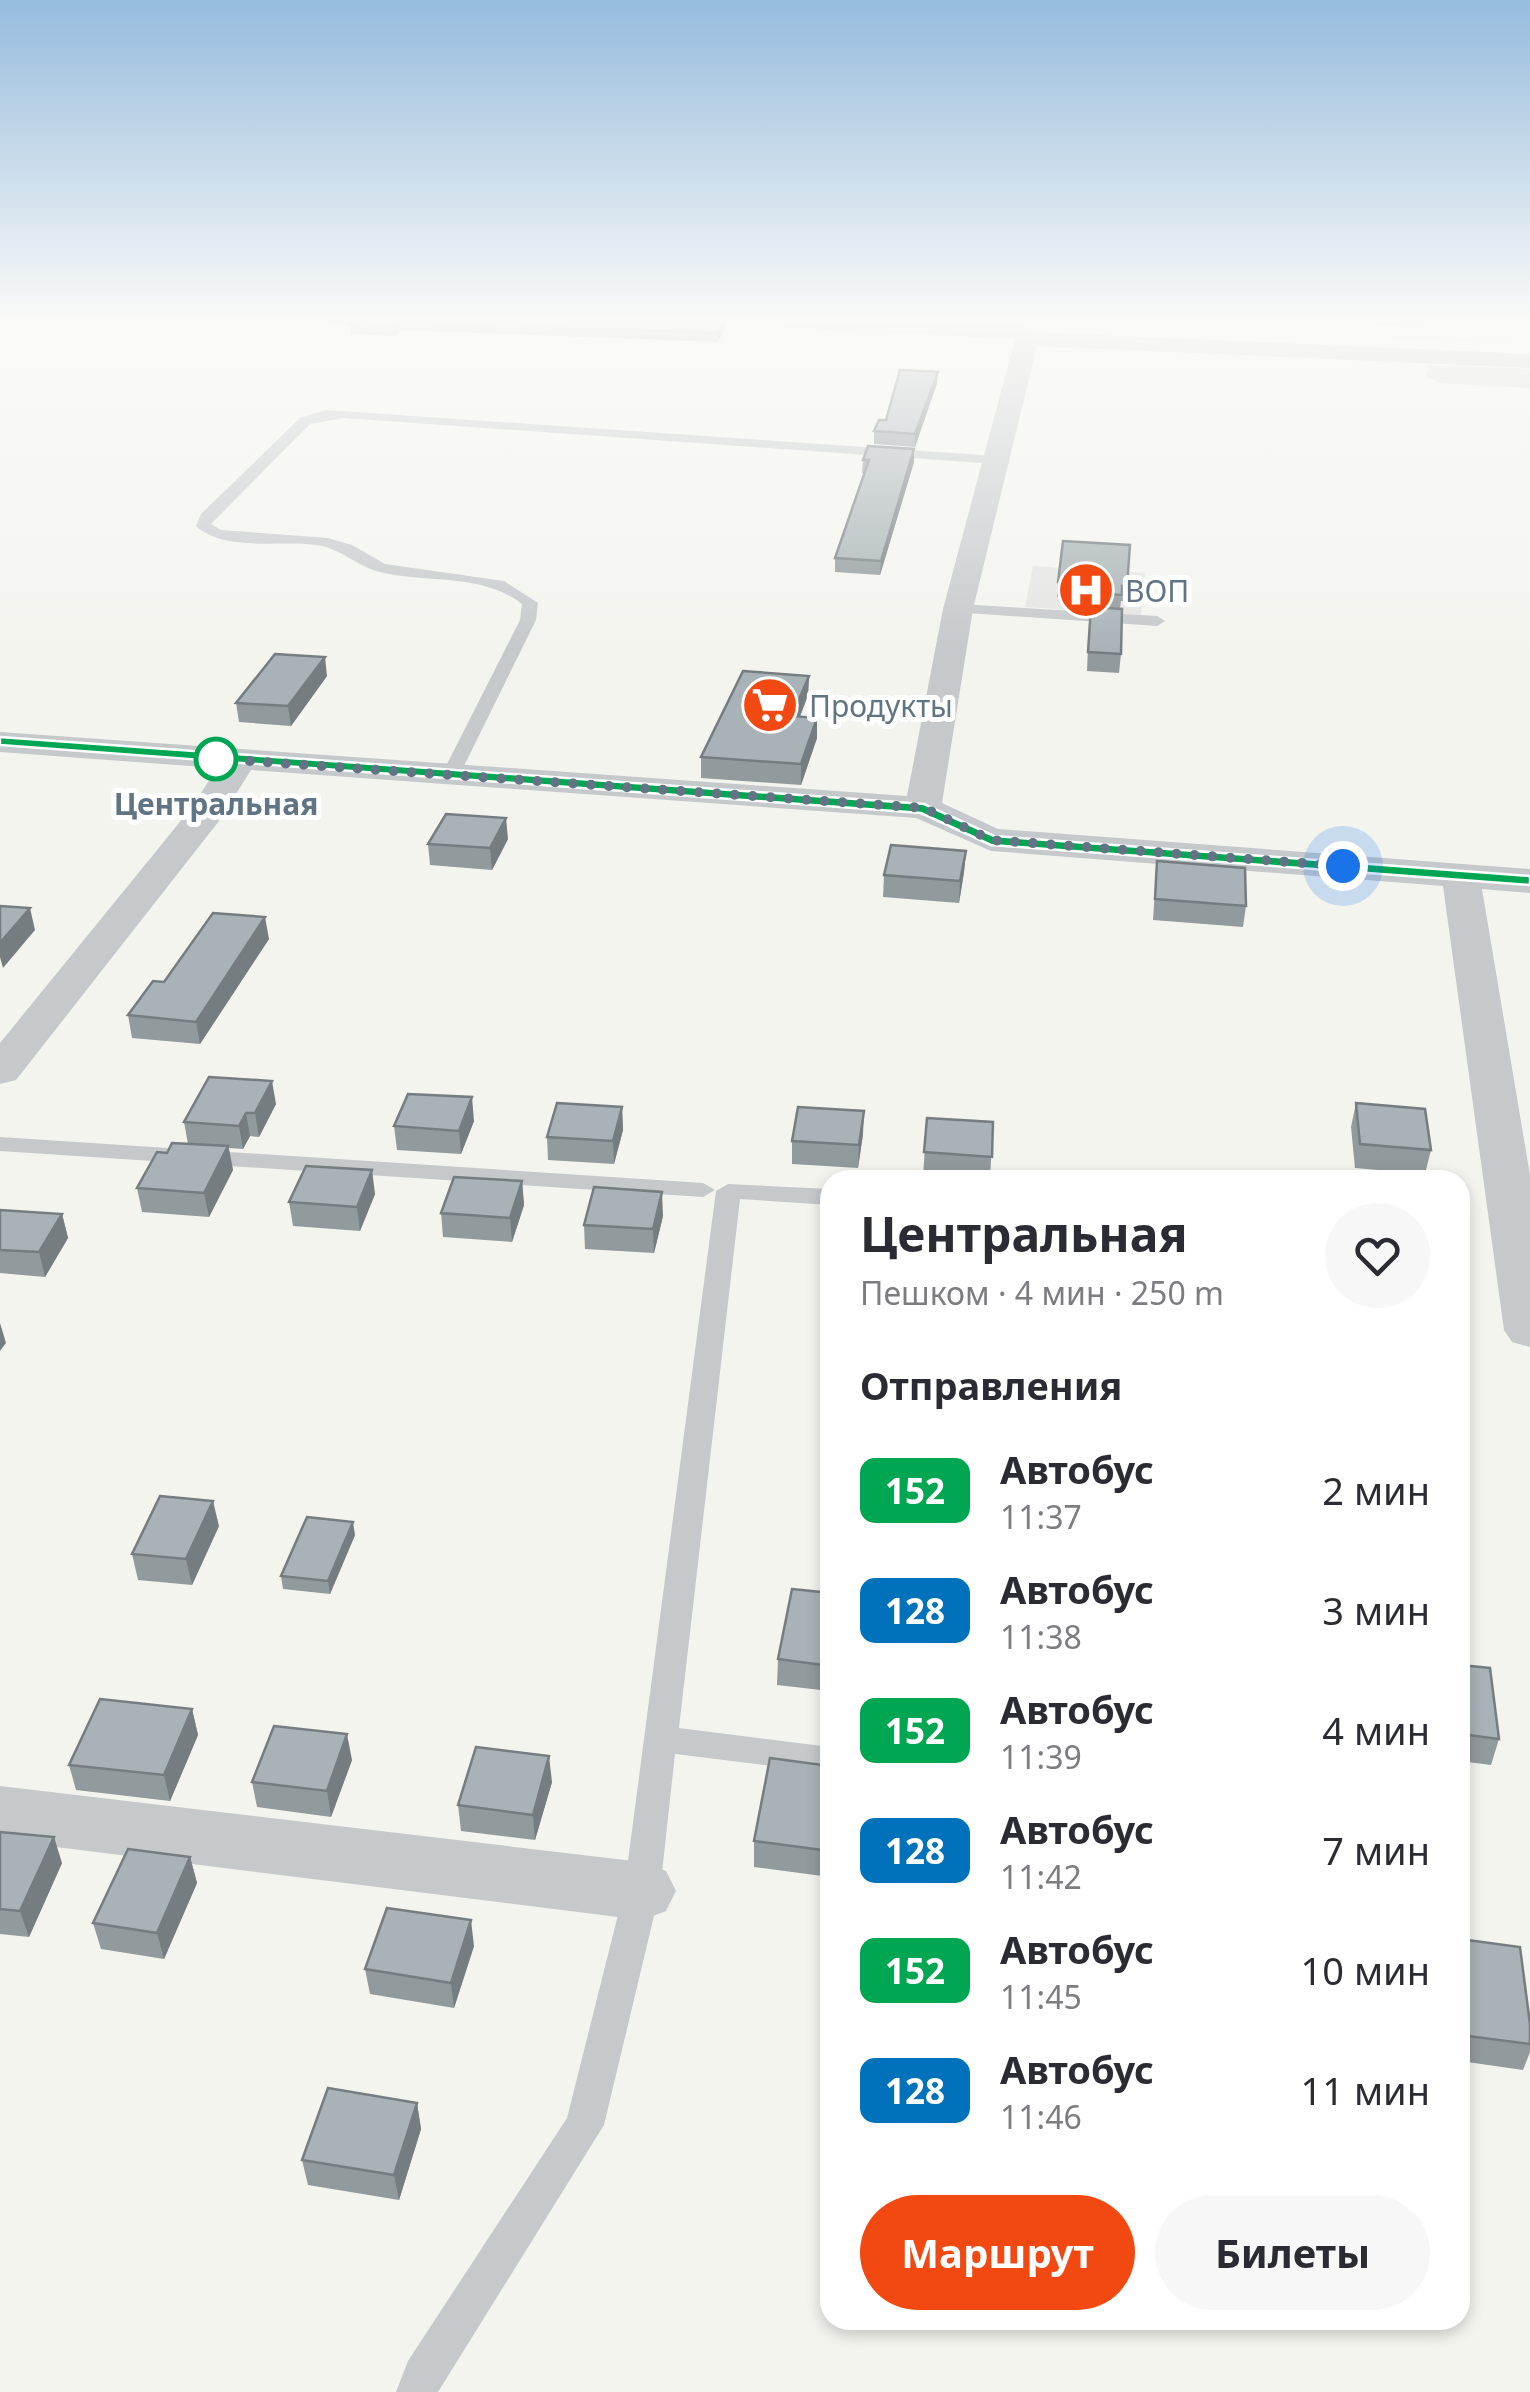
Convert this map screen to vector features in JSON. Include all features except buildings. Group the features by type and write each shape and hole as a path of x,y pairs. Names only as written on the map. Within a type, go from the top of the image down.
{"street":[{"path":"924,808 958,608 1002,428"},
{"path":"0,742 924,808 991,840 1530,880"},
{"path":"0,1071 206,813 240,760"},
{"path":"1461,875 1530,1330"},
{"path":"0,1812 642,1891"}],"lane":[{"path":"301,428 206,517 204,526 218,534 345,547 364,562 385,569 484,581 516,589 530,603 528,620 451,774"},
{"path":"531,428 996,460"},
{"path":"958,608 1157,621"},
{"path":"0,1144 704,1190"},
{"path":"417,2392 423,2376 585,2124 642,1891 728,1191 820,1196"},
{"path":"658,1739 820,1759"}],"shaded area":[{"name":"ВОП","path":"1033,566 1145,573 1141,615 1025,607"}],"bus line":[{"name":"152","path":"0,742 924,808 991,840 1530,880"}],"place":[{"name":"ВОП","path":"1086,590"},
{"name":"Продукты","path":"770,705"},
{"name":"Центральная","path":"216,759"}],"route":[{"path":"216,759 206,758 924,808 991,840 1343,866"}]}
